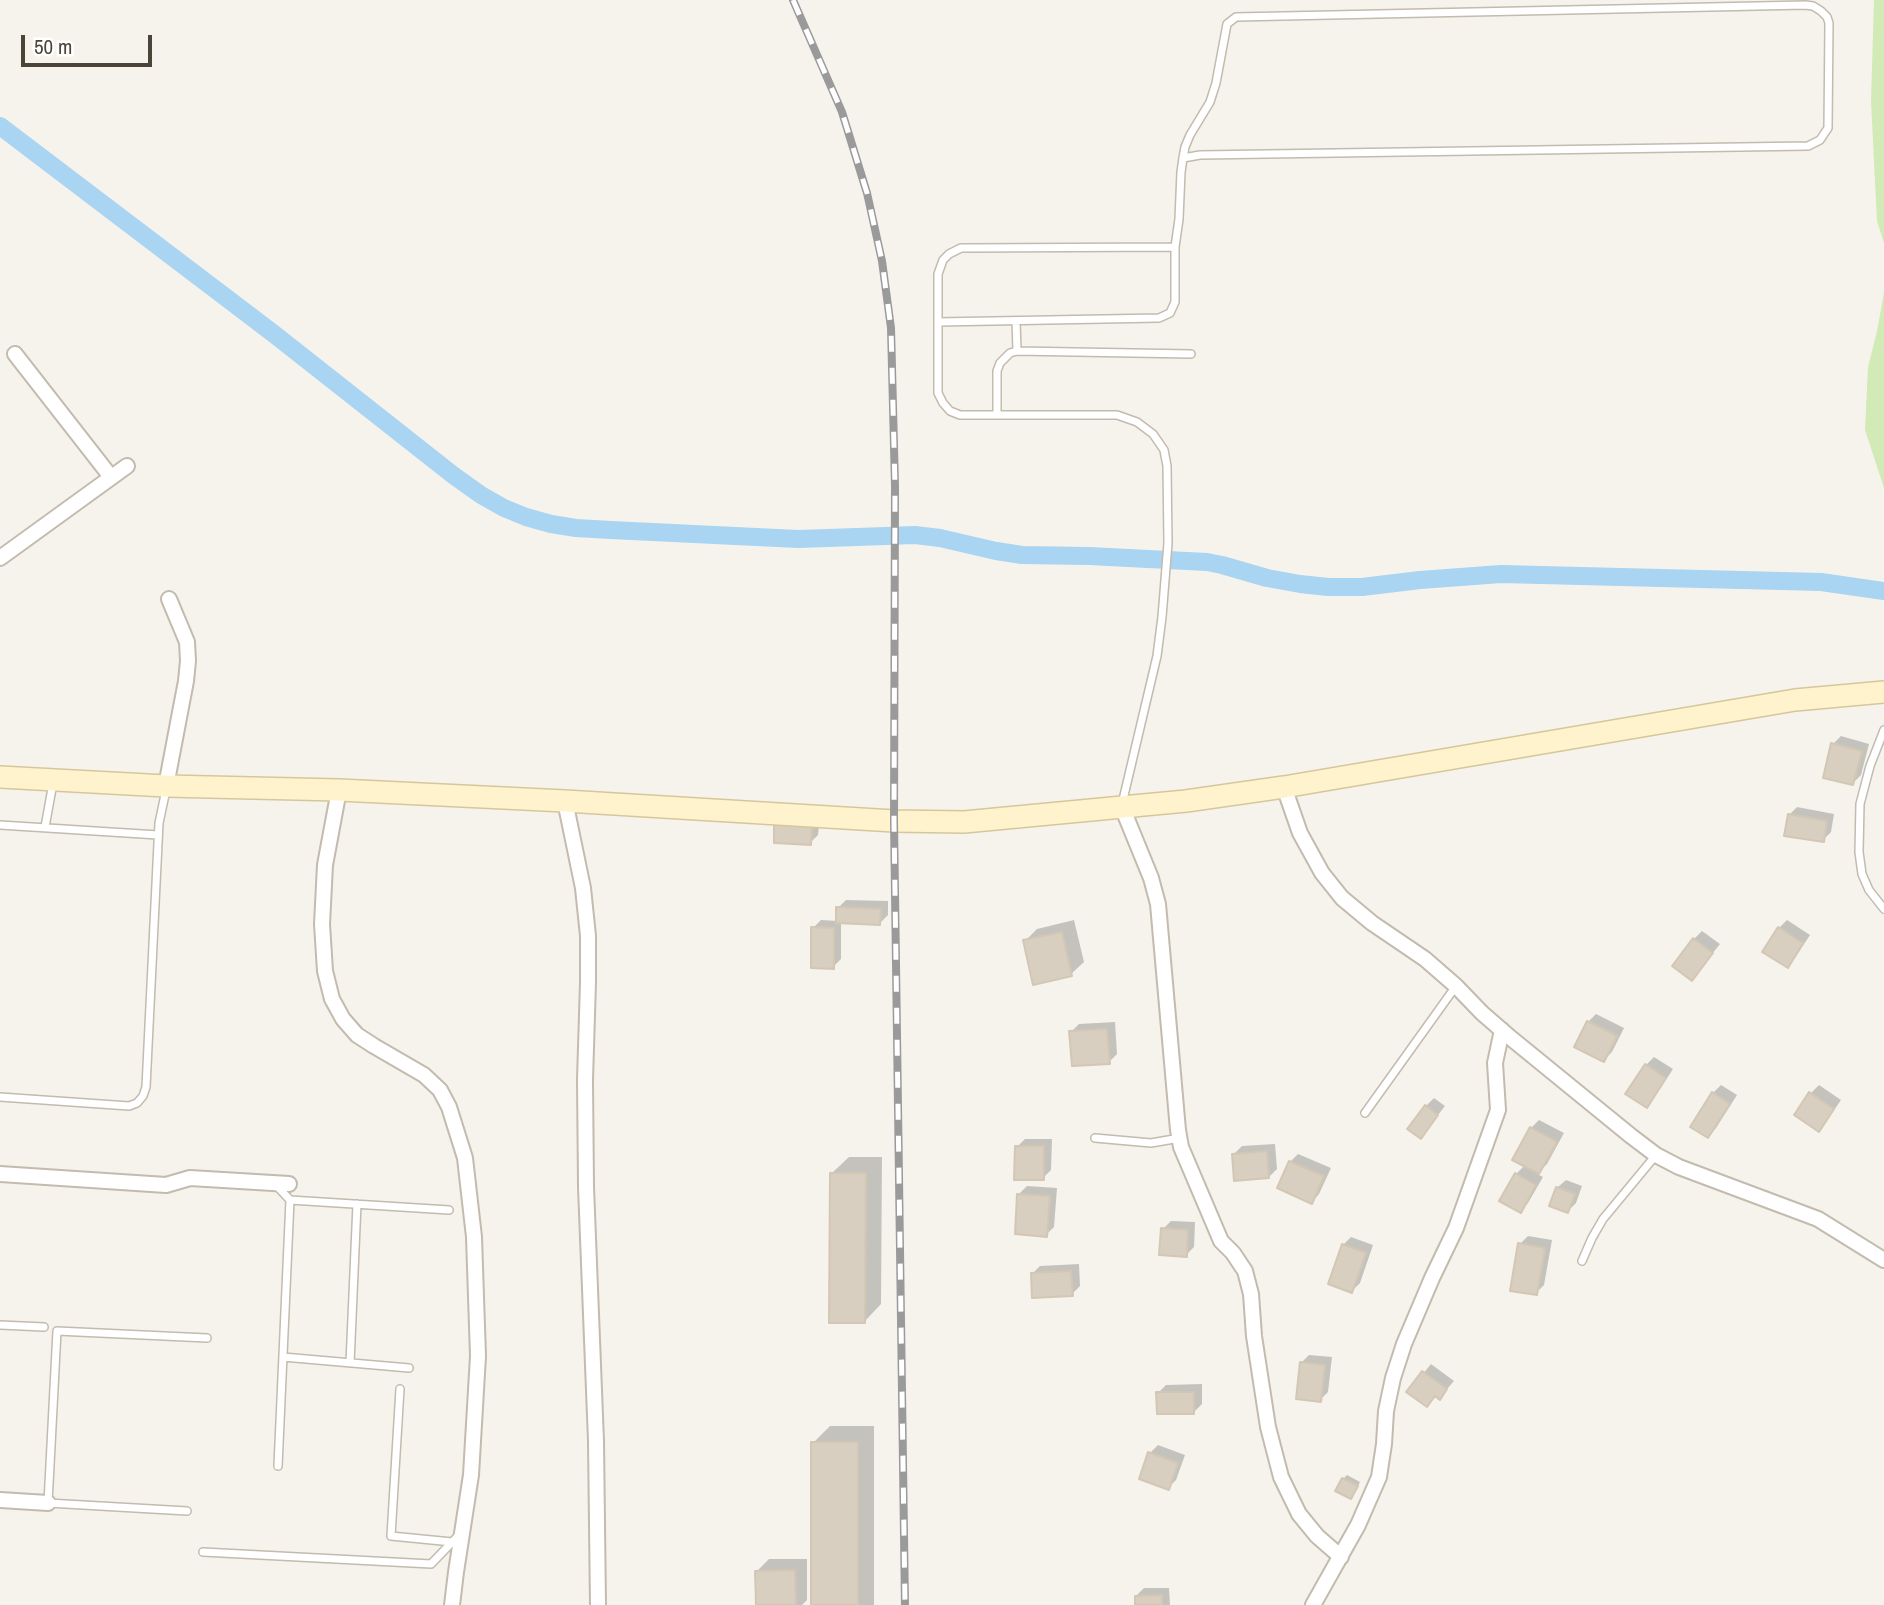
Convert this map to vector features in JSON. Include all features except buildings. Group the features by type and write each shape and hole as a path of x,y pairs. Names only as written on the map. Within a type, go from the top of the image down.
{"main road":[{"path":"0,777 166,786 565,800 894,821 964,822 1186,801 1284,787 1795,700 1884,692"}],"street":[{"path":"15,354 111,477"},
{"path":"0,558 127,466"},
{"path":"166,786 188,661 187,642 169,599"},
{"path":"1284,787 1300,833 1322,873 1342,898 1372,923 1425,959 1502,1030 1656,1154 1679,1167 1818,1219 1884,1260"},
{"path":"339,790 325,865 322,924 326,971 332,999 343,1019 357,1035 424,1075 440,1090 453,1118 465,1158 474,1237 478,1356 471,1475 457,1537 452,1605"},
{"path":"565,800 583,888 588,936 586,1187 596,1441 598,1605"},
{"path":"1122,807 1152,878 1158,904 1181,1147 1221,1241 1245,1271 1251,1294 1254,1336 1268,1427 1281,1477 1299,1514 1317,1536 1340,1557"},
{"path":"1313,1605 1358,1525 1379,1477 1392,1378 1404,1343 1456,1228 1498,1110 1495,1063 1502,1030"},
{"path":"0,1174 166,1185 190,1178 282,1183"},
{"path":"0,1500 48,1503"}],"lane":[{"path":"938,322 1153,318 1170,313 1175,302 1175,247 1183,158 1190,135 1210,102 1227,24 1236,17 1805,5 1821,11 1829,23 1828,128 1820,141 1808,146 1200,155 1183,158"},
{"path":"1122,807 1157,656 1168,543 1167,466 1164,450 1153,434 1137,422 1117,415 960,415 950,411 938,393 938,274 948,254 961,248 1175,247"},
{"path":"1016,321 1017,351"},
{"path":"998,415 997,371 1006,356 1017,351 1191,354"},
{"path":"1884,730 1870,766 1860,804 1859,852 1869,890 1884,909"},
{"path":"45,827 54,781"},
{"path":"0,1097 129,1106 137,1103 143,1096 146,1087 158,835 166,786"},
{"path":"0,825 158,835"},
{"path":"1365,1113 1456,986"},
{"path":"1095,1138 1151,1143 1180,1138"},
{"path":"1582,1261 1603,1219 1656,1154"},
{"path":"278,1466 290,1200 282,1183"},
{"path":"290,1200 449,1210"},
{"path":"350,1363 357,1204"},
{"path":"0,1325 44,1327"},
{"path":"187,1511 48,1503 57,1331 207,1338"},
{"path":"283,1357 410,1368"},
{"path":"400,1389 391,1536 457,1537"},
{"path":"203,1552 431,1564 457,1537"}],"green space":[{"path":"1874,0 1884,0 1884,243 1877,221 1871,101"},
{"path":"1884,293 1884,488 1865,430 1868,367"}],"waterway":[{"path":"0,126 274,334 453,475 504,508 551,524 576,528 798,539 915,535 1022,555 1207,562 1267,578 1328,587 1362,587 1501,574 1821,582 1884,591"}],"railway":[{"path":"793,0 842,112 867,193 882,261 891,328 895,486 894,821 905,1605"}]}
